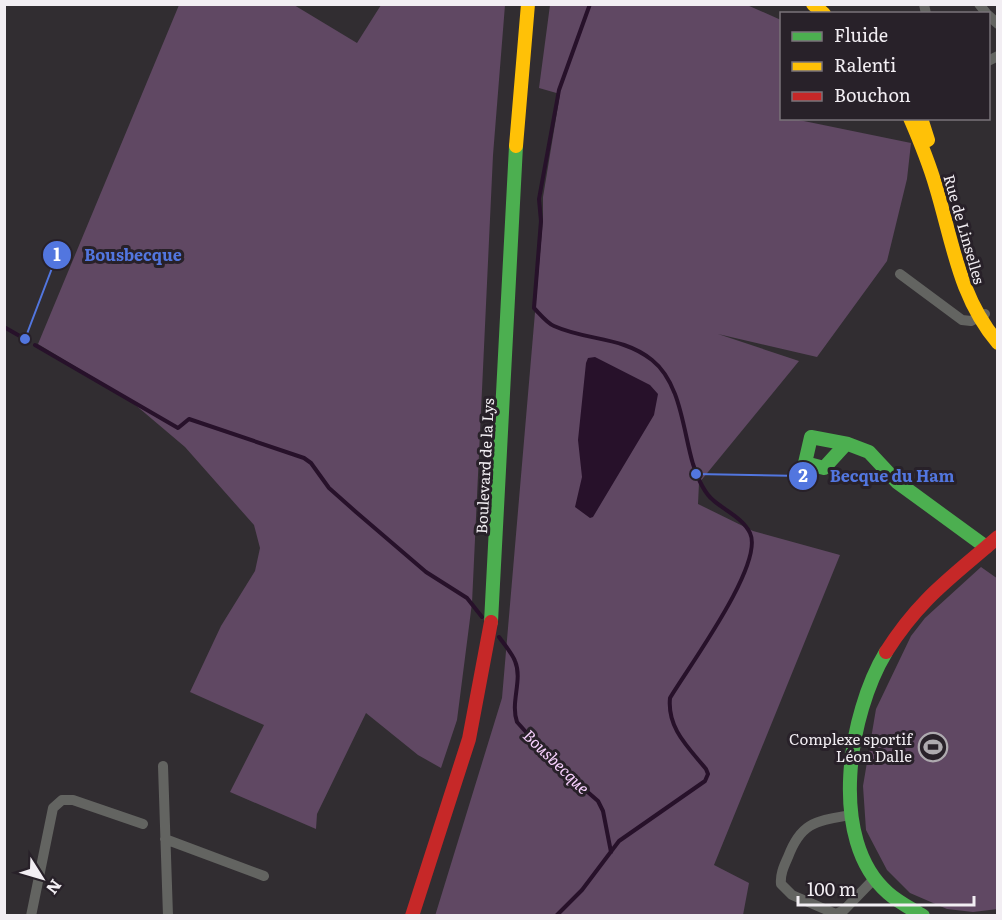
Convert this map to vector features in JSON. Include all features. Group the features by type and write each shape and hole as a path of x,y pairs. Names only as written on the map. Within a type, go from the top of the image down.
{"street":[{"name":"Boulevard de la Lys","path":"412,915 469,739 491,626 518,105 528,6"},
{"name":"Rue de Linselles","path":"911,120 936,184 958,274 998,343"},
{"name":"Rue de Linselles","path":"922,120 945,183 964,266 981,316 998,337"},
{"path":"900,274 962,320 981,316"},
{"path":"845,445 874,455 896,482 986,547"},
{"path":"923,915 899,903 875,878 854,837 850,815 851,771 862,708 885,654 917,607 947,577 998,537"},
{"path":"163,766 168,915"},
{"path":"31,915 53,808 62,800 73,800 143,824"},
{"path":"850,815 814,823 800,832 781,874 781,884 792,895 828,913 836,914 844,910 875,878"},
{"path":"165,839 264,876"}],"shaded area":[{"path":"179,5 294,5 357,43 381,5 505,5 493,155 472,603 457,720 441,768 418,755 366,713 317,814 316,829 230,792 264,725 190,692 221,626 255,571 260,548 254,525 185,447 126,397 38,344"},
{"path":"550,5 747,5 780,20 780,120 799,120 911,143 907,179 887,261 817,357 718,334 799,361 699,483 698,504 753,531 840,555 714,865 749,883 743,915 435,916 502,698 543,197 560,94 539,88"},
{"path":"595,357 650,385 658,394 654,415 593,517 590,518 575,507 582,477 578,440 586,363 588,358"},
{"name":"Complexe sportif Léon Dalle","path":"981,567 998,579 998,909 973,912 947,909 910,893 887,870 866,830 863,786 876,709 911,636 925,618"}],"waterway":[{"path":"556,916 582,890 619,841 705,781 708,774 706,769 675,728 670,709 670,698 736,591 752,548 747,528 709,497 701,484 693,464 680,408 662,370 641,352 629,347 554,326 534,308 541,221 539,199 559,90 590,4"},
{"name":"Bousbecque","path":"4,327 25,339"},
{"name":"Bousbecque","path":"35,345 178,428 189,419 304,458 311,463 329,488 426,572 467,598 482,617"},
{"name":"Bousbecque","path":"499,637 512,655 517,668 515,707 517,722 551,760 598,801 603,811 611,852"}],"traffic: fast":[{"path":"491,622 516,146"},
{"path":"845,445 824,468 805,463 811,437 848,444 869,452 897,482 986,547"},
{"path":"886,652 862,708 854,741 850,776 851,810 857,842 869,870 888,893 923,916"}],"traffic: slow":[{"path":"516,146 528,4"},
{"path":"813,4 822,12"},
{"path":"911,120 933,178 966,288 974,307 998,343"},
{"path":"922,120 928,140"}],"traffic: jam":[{"path":"886,652 924,602 998,537"},
{"path":"412,916 469,739 491,622"}],"place":[{"name":"Bousbecque","path":"25,339"},
{"name":"Becque du Ham","path":"696,474"},
{"name":"Complexe sportif Léon Dalle","path":"933,747"}]}
